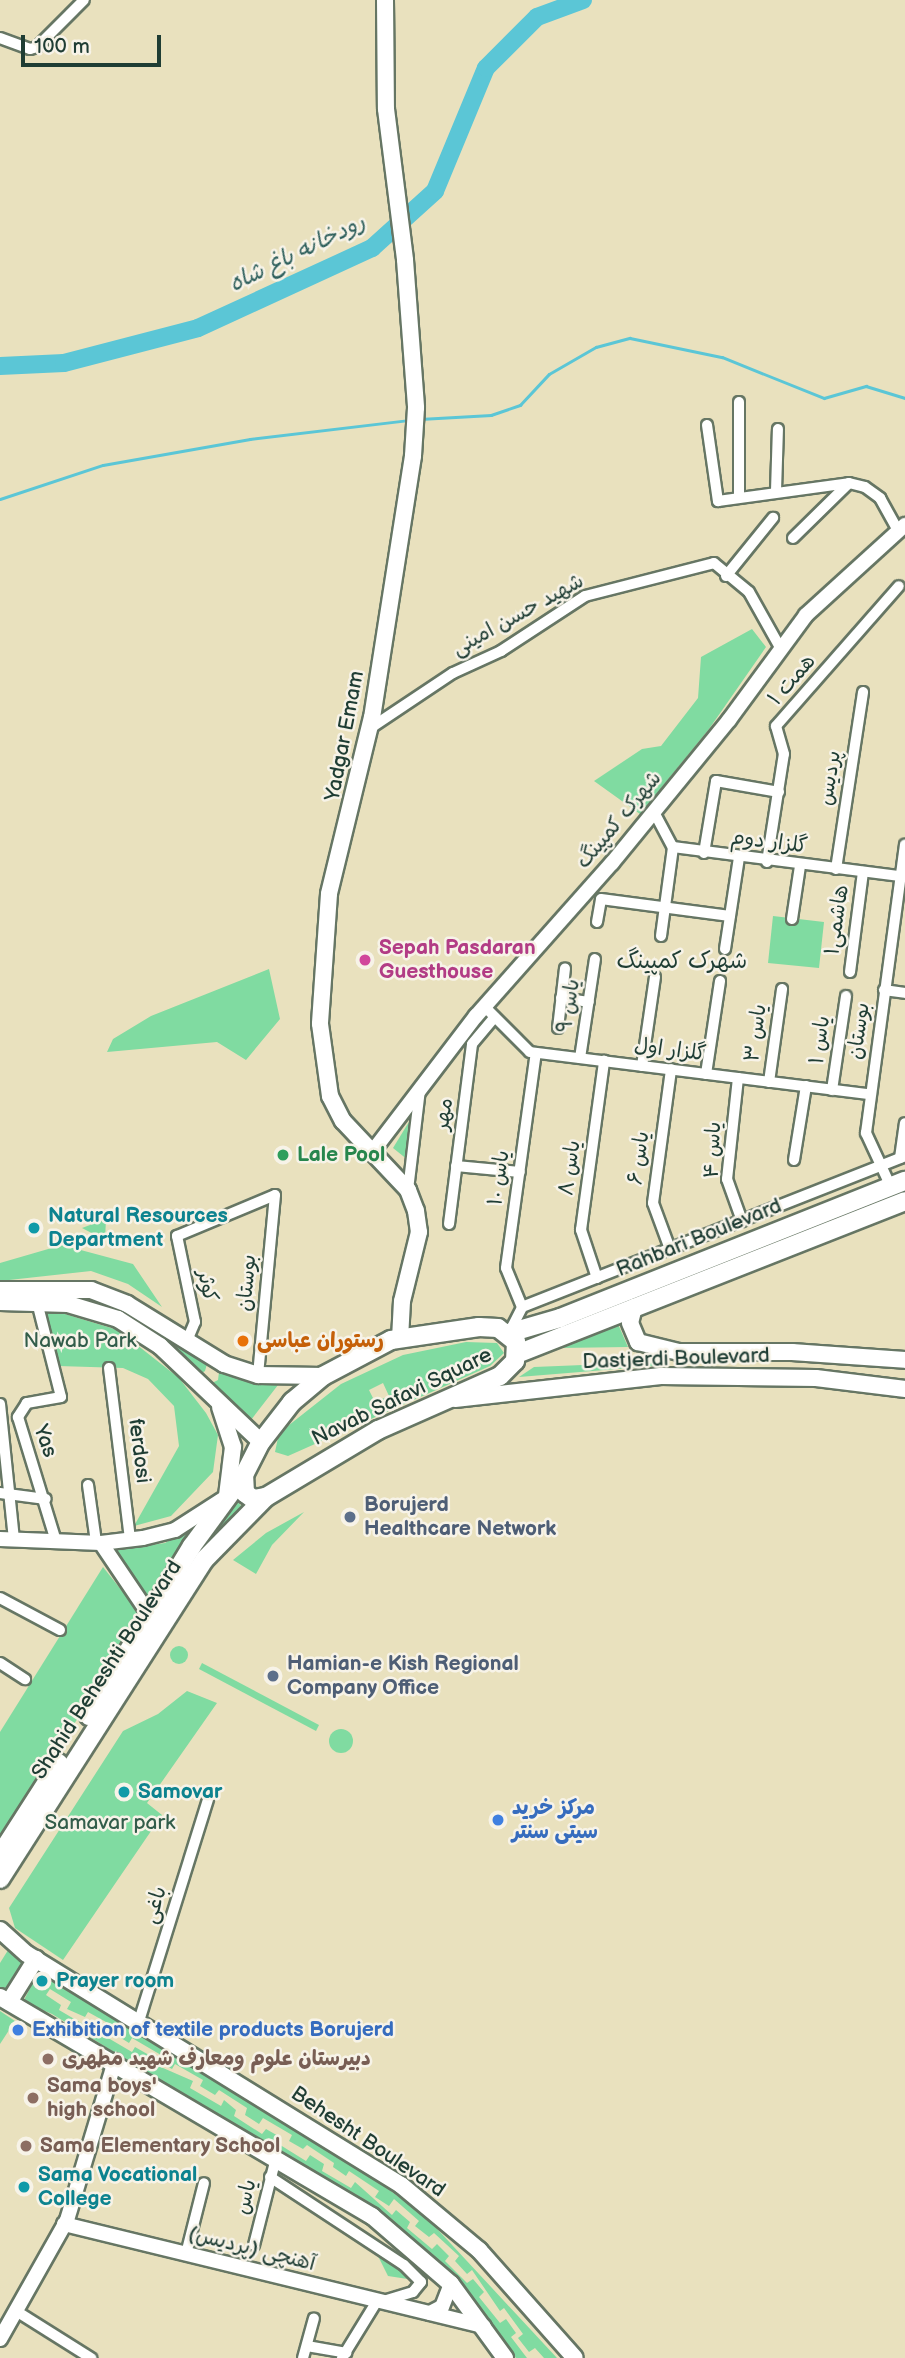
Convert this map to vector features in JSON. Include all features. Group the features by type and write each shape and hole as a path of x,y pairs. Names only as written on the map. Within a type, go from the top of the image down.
{"main road":[{"name":"Yadgar Emam","path":"385,0 386,109 405,260 415,420 369,729 329,894 320,1024 330,1096 343,1121 408,1190 419,1232 402,1301 400,1338"},
{"name":"Rahbari Boulevard","path":"509,1333 549,1322 898,1184"},
{"name":"Rahbari Boulevard","path":"517,1354 905,1201"},
{"path":"0,1290 67,1287 99,1292 127,1304 211,1358 258,1375 323,1376"},
{"path":"95,1310 89,1299 99,1292"},
{"path":"0,1302 37,1302 95,1310 142,1333 261,1442"},
{"name":"Dastjerdi Boulevard","path":"634,1307 630,1323 638,1342 679,1352 792,1352 905,1360"},
{"name":"Navab Safavi Square","path":"244,1475 261,1442 292,1402 323,1376 370,1348 400,1338 479,1327 509,1333 517,1354 500,1376 378,1430 267,1497"},
{"path":"199,1384 212,1376 211,1358"},
{"name":"Dastjerdi Boulevard","path":"450,1399 661,1377 816,1378 905,1389"},
{"path":"217,1401 233,1447 227,1496"},
{"path":"244,1475 246,1493 253,1499 267,1497"},
{"name":"Shahid Beheshti Boulevard","path":"0,1855 227,1496 244,1475"},
{"name":"Shahid Beheshti Boulevard","path":"0,1879 205,1559 267,1497"},
{"name":"Behesht Boulevard","path":"0,1930 36,1958 401,2185 479,2250 575,2358"},
{"path":"36,1958 4,1999 115,2061 372,2216 451,2284 505,2358"}],"street":[{"path":"0,38 30,49 37,47 84,0"},
{"path":"739,402 739,497"},
{"path":"707,425 718,501 849,483 865,487 880,498 902,528"},
{"path":"776,491 778,429"},
{"path":"793,538 849,483"},
{"path":"726,576 773,518"},
{"name":"شهرک کمپینگ","path":"373,1151 420,1089 490,1011 654,812 806,615 902,528"},
{"name":"شهید حسن امینی","path":"369,729 453,673 501,651 585,596 714,562 726,576 749,592 781,649"},
{"name":"همت ۱","path":"767,862 784,754 776,726 900,586"},
{"name":"پردیس","path":"836,869 863,692"},
{"path":"704,853 716,780 779,792"},
{"path":"654,812 673,847 661,936"},
{"name":"بوستان","path":"898,1184 883,1167 866,1133 869,1094 905,845"},
{"name":"گلزار دوم","path":"673,847 767,862 900,876"},
{"path":"725,949 739,858"},
{"path":"792,919 800,866"},
{"name":"هاشمی۱","path":"850,972 863,872"},
{"path":"597,922 601,899 730,916"},
{"name":"یاس ۹","path":"580,1058 595,959"},
{"path":"558,1028 565,968"},
{"path":"642,1066 654,977"},
{"path":"706,1074 720,981"},
{"name":"یاس ۳","path":"768,1082 782,989"},
{"path":"884,990 905,993"},
{"name":"یاس ۱","path":"832,1090 846,996"},
{"path":"561,998 589,1002"},
{"path":"490,1011 536,1053"},
{"name":"مهر","path":"449,1224 472,1044 490,1011"},
{"name":"گلزار اول","path":"536,1053 869,1094"},
{"name":"یاس ۱۰","path":"522,1307 506,1268 536,1053"},
{"name":"یاس ۸","path":"597,1278 581,1230 604,1061"},
{"name":"یاس ۶","path":"670,1249 653,1203 671,1069"},
{"name":"یاس ۴","path":"738,1078 727,1180 742,1221"},
{"path":"794,1160 806,1086"},
{"path":"408,1190 420,1089"},
{"path":"509,1333 522,1307 883,1167 902,1157 905,1123"},
{"path":"456,1166 520,1172"},
{"name":"بوستان","path":"177,1236 275,1195 258,1375"},
{"name":"کوثر","path":"177,1236 195,1322 186,1343"},
{"name":"Yas","path":"37,1302 61,1397 27,1403 18,1417 46,1499 57,1541"},
{"name":"ferdosi","path":"109,1368 130,1540"},
{"path":"0,1404 7,1539 98,1542 130,1540 175,1530 227,1496"},
{"path":"88,1485 98,1542 151,1617"},
{"path":"5,1493 46,1499"},
{"path":"0,1598 60,1630"},
{"path":"0,1663 25,1679"},
{"name":"باغی","path":"139,2021 208,1800"},
{"path":"0,2339 64,2224 115,2061"},
{"name":"یاس","path":"254,2245 276,2158"},
{"path":"270,2177 404,2265 421,2282 413,2292 379,2301 344,2355 306,2346"},
{"path":"186,2254 204,2183"},
{"name":"آهنچی (پردیس)","path":"64,2224 484,2326"},
{"path":"430,2313 442,2307 451,2284"},
{"path":"16,2311 92,2358"},
{"path":"303,2358 314,2318"}],"green space":[{"path":"752,629 766,647 709,729 640,814 594,781 642,749 661,746 698,698 701,657"},
{"path":"773,916 824,922 819,968 768,963"},
{"path":"269,969 280,1019 246,1060 217,1042 107,1052 113,1039 151,1016"},
{"path":"415,1112 408,1160 393,1148"},
{"path":"106,1219 105,1240 82,1228"},
{"path":"62,1245 133,1264 162,1307 128,1284 91,1271 0,1281 0,1263"},
{"path":"96,1297 146,1322 207,1364 205,1371 199,1375 114,1312 94,1304"},
{"name":"Nawab Park","path":"45,1308 118,1330 179,1378 206,1413 218,1435 213,1472 171,1516 134,1526 179,1446 174,1406 148,1379 123,1368 58,1366"},
{"path":"618,1324 628,1347 559,1348"},
{"path":"466,1342 497,1343 504,1353 490,1366 288,1456 275,1452 279,1433 341,1384 403,1355","holes":["383,1383 389,1396 375,1402 369,1390"]},
{"path":"656,1362 654,1366 519,1377 534,1367"},
{"path":"219,1372 245,1381 278,1385 247,1425 212,1383 218,1380"},
{"path":"235,1499 244,1509 171,1594"},
{"path":"304,1512 272,1545 256,1574 233,1560 266,1533"},
{"path":"199,1523 151,1600 115,1550 165,1543"},
{"path":"103,1567 142,1616 0,1842 0,1732"},
{"path":"175,1646 183,1646 188,1655 186,1662 175,1664 170,1659 170,1651"},
{"path":"202,1663 319,1725 316,1731 199,1669"},
{"name":"Samavar park","path":"187,1691 217,1703 147,1803 162,1815 63,1960 15,1928 9,1908 123,1731 158,1714"},
{"path":"341,1729 350,1732 353,1741 350,1750 341,1753 332,1750 329,1741 332,1732"},
{"path":"10,1947 30,1960 9,1994 0,1988 0,1963"},
{"path":"39,1970 376,2180 427,2218 557,2358 544,2358 535,2348 529,2352 518,2338 523,2334 504,2308 500,2311 472,2270 467,2274 455,2261 459,2256 434,2233 429,2237 415,2226 419,2221 394,2199 389,2206 375,2197 379,2191 349,2171 346,2176 333,2167 334,2163 307,2145 303,2149 289,2141 292,2135 263,2118 259,2124 245,2115 247,2108 219,2090 215,2095 200,2086 203,2080 175,2064 172,2069 157,2061 161,2055 132,2038 129,2043 113,2033 115,2027 88,2012 85,2017 67,2009 71,2002 50,1989 46,1995 61,2005 59,2010 88,2027 91,2021 106,2030 103,2035 132,2052 135,2047 149,2055 147,2061 193,2081 190,2088 221,2106 224,2100 236,2110 234,2116 262,2134 266,2129 280,2137 277,2143 306,2161 310,2155 324,2164 322,2171 351,2188 355,2182 392,2215 396,2210 410,2222 407,2228 432,2249 437,2244 449,2256 445,2261 467,2283 473,2279 484,2292 479,2297 500,2323 506,2319 516,2333 511,2337 527,2358 516,2358 477,2304 437,2260 390,2221 52,2014 23,2002"},
{"path":"0,2011 15,2021 0,2044"},
{"path":"375,2250 414,2280 388,2276"}],"waterway":[{"name":"رودخانه باغ شاه","path":"0,366 64,363 198,328 372,248 435,191 486,68 537,17 583,0"},
{"path":"420,419 491,415 520,405 549,374 596,347 630,338 722,357 824,398 866,386 905,398"},
{"path":"0,499 103,465 250,439 410,420"}],"place":[{"name":"Sepah Pasdaran Guesthouse","path":"365,960"},
{"name":"Lale Pool","path":"283,1155"},
{"name":"Natural Resources Department","path":"34,1228"},
{"name":"رستوران عباسی","path":"243,1341"},
{"name":"Borujerd Healthcare Network","path":"350,1517"},
{"name":"Hamian-e Kish Regional Company Office","path":"273,1676"},
{"name":"Samovar","path":"124,1792"},
{"name":"مرکز خرید سیتی سنتر","path":"498,1820"},
{"name":"Prayer room","path":"42,1981"},
{"name":"Exhibition of textile products Borujerd","path":"18,2030"},
{"name":"دبیرستان علوم ومعارف شهید مطهری","path":"48,2059"},
{"name":"Sama boys' high school","path":"33,2098"},
{"name":"Sama Elementary School","path":"26,2146"},
{"name":"Sama Vocational College","path":"24,2187"}],"district":[{"name":"شهرک کمپینگ","path":"682,961"}]}
